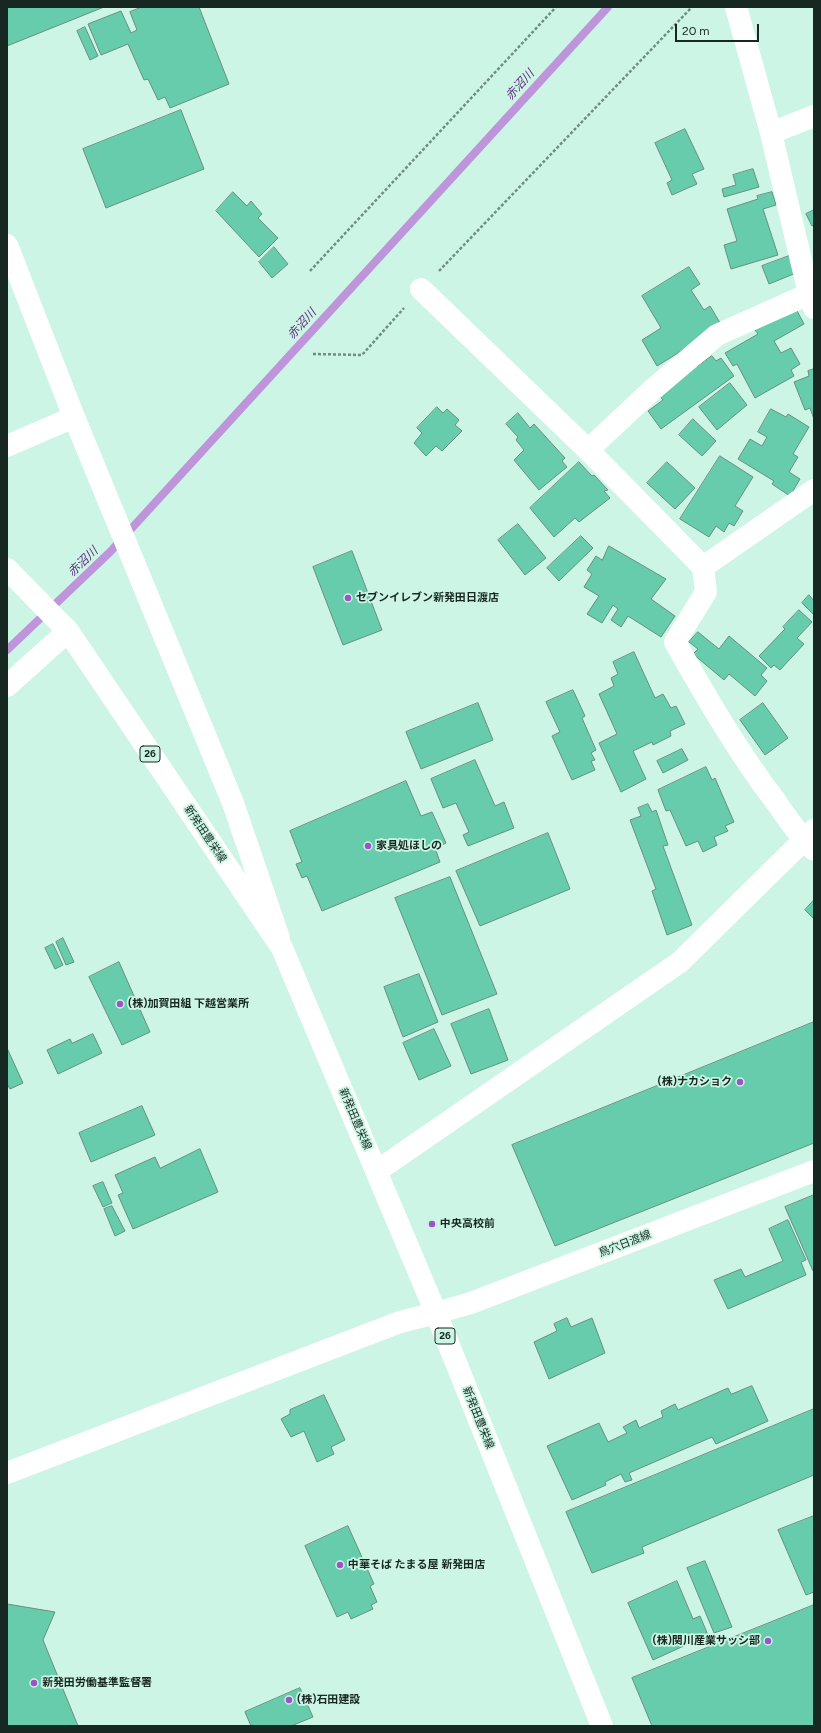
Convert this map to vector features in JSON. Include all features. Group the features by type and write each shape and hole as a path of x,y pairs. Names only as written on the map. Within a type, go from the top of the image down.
{"street":[{"path":"588,450 651,391 717,335 811,301 771,132 736,7"},
{"path":"771,132 814,116"},
{"path":"7,245 74,418 233,803 282,948"},
{"path":"377,1171 680,962 811,840 760,782 719,718 675,642 706,592 703,567 588,450 421,289"},
{"path":"7,446 74,418"},
{"path":"703,567 814,490"},
{"name":"新発田豊栄線","path":"7,569 68,631 282,948 436,1313 602,1726"},
{"path":"7,686 68,631"},
{"name":"鳥穴日渡線","path":"7,1473 400,1322 471,1303 814,1170"}],"path":[{"path":"310,271 556,7"},
{"path":"313,354 362,355 421,289 692,7"}],"building":[{"path":"7,7 104,7 7,46"},
{"path":"142,7 199,7 229,84 170,108 165,97 158,100 148,79 144,80 128,44 101,55 88,24 121,11 131,33 137,30 130,12"},
{"path":"85,27 98,56 90,60 77,31"},
{"path":"181,110 204,169 106,208 83,149"},
{"path":"685,129 704,169 692,174 697,184 672,195 667,183 672,180 655,143"},
{"path":"753,169 759,187 724,197 722,189 736,185 733,175"},
{"path":"233,192 247,206 251,201 262,214 258,218 278,238 259,257 216,211"},
{"path":"772,192 776,205 763,209 778,255 731,269 724,245 737,241 727,209 758,199 757,196"},
{"path":"814,210 814,225 812,226 806,214"},
{"path":"274,247 288,264 272,278 259,262"},
{"path":"789,256 796,273 769,284 762,266"},
{"path":"689,267 700,284 691,290 704,310 710,306 722,326 657,366 642,340 661,328 642,296"},
{"path":"795,307 804,324 774,341 781,353 791,348 800,364 791,370 794,376 755,398 737,364 733,366 725,353 758,334 755,330"},
{"path":"712,356 716,361 721,358 734,376 661,429 648,411 663,400 659,395"},
{"path":"814,369 814,419 810,408 805,410 794,382 809,376 808,371"},
{"path":"730,383 747,405 717,430 699,407"},
{"path":"437,407 443,413 447,409 459,420 455,425 462,431 442,451 436,446 426,456 414,443 422,433 417,428"},
{"path":"771,409 786,417 788,414 809,427 793,454 798,457 789,472 800,479 790,496 772,484 774,481 738,459 750,439 762,446 767,437 758,432"},
{"path":"518,413 530,428 534,424 565,458 562,461 567,467 539,490 514,460 524,450 516,440 518,437 506,424"},
{"path":"693,419 716,441 702,456 679,435"},
{"path":"720,456 753,477 735,506 743,511 734,526 729,523 724,532 716,526 709,537 680,519"},
{"path":"579,462 608,490 604,491 610,498 579,522 575,518 554,537 530,508"},
{"path":"667,462 695,488 675,509 647,483"},
{"path":"518,524 546,558 525,575 498,540"},
{"path":"581,536 593,548 559,581 547,568"},
{"path":"609,546 666,579 651,599 675,616 661,637 628,616 621,627 611,620 618,609 613,605 602,623 587,614 599,596 584,587 592,574 587,570 596,556 602,560"},
{"name":"セブンイレブン新発田日渡店","path":"352,551 382,630 343,645 313,567"},
{"path":"809,595 814,601 814,615 802,603"},
{"path":"799,610 812,622 797,638 804,644 780,670 774,665 771,668 759,656 785,629 783,627"},
{"path":"698,632 719,649 729,636 767,668 761,675 767,681 755,696 729,674 724,680 693,654 698,649 689,642"},
{"path":"634,652 655,698 663,694 671,708 676,706 685,724 670,731 671,736 653,745 652,742 633,751 646,779 621,792 599,743 617,734 599,694 614,686 611,678 618,674 613,662"},
{"path":"573,690 585,716 582,718 596,750 591,753 595,760 591,761 595,770 572,780 552,736 560,732 546,702"},
{"path":"478,703 493,740 421,769 406,732"},
{"path":"763,703 788,738 765,755 740,720"},
{"path":"682,749 688,760 663,773 657,761"},
{"path":"475,760 495,806 504,802 514,828 468,846 463,835 469,832 456,803 443,808 431,779"},
{"path":"706,767 712,780 715,778 734,822 725,826 728,831 714,837 717,845 703,852 698,841 686,846 670,810 666,811 658,790"},
{"name":"家具処ほしの","path":"406,781 421,816 432,812 446,843 435,848 440,862 322,911 307,876 302,878 296,864 302,862 290,831"},
{"path":"648,804 652,812 656,810 668,845 663,846 692,925 667,935 652,891 656,889 630,820 641,816 638,808"},
{"path":"548,833 570,889 480,926 456,871"},
{"path":"450,877 497,994 442,1015 395,898"},
{"path":"814,900 814,919 805,910"},
{"path":"63,938 74,962 66,965 56,942"},
{"path":"53,944 63,965 55,969 45,948"},
{"name":"(株)加賀田組 下越営業所","path":"119,962 150,1032 122,1045 89,977"},
{"path":"419,974 438,1022 403,1037 384,987"},
{"path":"489,1009 508,1060 471,1074 451,1024"},
{"name":"(株)ナカショク","path":"814,1022 814,1143 555,1246 512,1145"},
{"path":"434,1029 451,1066 419,1080 403,1043"},
{"path":"93,1034 102,1053 58,1074 47,1050 70,1039 72,1043"},
{"path":"7,1048 23,1083 10,1089 7,1084"},
{"path":"142,1106 155,1135 91,1162 79,1133"},
{"path":"200,1149 218,1192 133,1229 118,1195 123,1193 115,1175 155,1157 160,1168"},
{"path":"103,1182 112,1203 103,1207 93,1186"},
{"path":"814,1195 814,1270 813,1271 785,1207"},
{"path":"112,1206 125,1231 115,1236 104,1209"},
{"path":"788,1220 806,1260 801,1262 806,1275 728,1309 714,1280 741,1269 745,1277 783,1261 769,1229"},
{"path":"567,1318 571,1327 592,1318 605,1353 549,1379 534,1342 557,1331 554,1324"},
{"path":"752,1386 768,1421 716,1444 712,1437 629,1473 632,1480 625,1482 621,1474 605,1482 606,1485 572,1500 547,1446 599,1423 608,1442 627,1433 623,1427 636,1420 639,1428 663,1417 661,1411 675,1404 678,1410 728,1388 731,1394"},
{"path":"324,1395 345,1440 331,1447 334,1454 317,1462 304,1431 291,1437 281,1419 290,1414 290,1410"},
{"path":"814,1409 814,1475 642,1547 644,1553 592,1573 566,1512"},
{"path":"814,1516 814,1592 806,1595 778,1530"},
{"name":"中華そば たまる屋 新発田店","path":"348,1526 374,1584 370,1586 377,1602 371,1605 373,1609 351,1619 348,1612 337,1617 305,1546"},
{"path":"705,1561 732,1627 714,1633 687,1568"},
{"path":"677,1581 693,1619 700,1616 708,1635 653,1660 628,1603"},
{"name":"新発田労働基準監督署","path":"7,1604 55,1612 43,1640 78,1726 7,1726"},
{"name":"(株)関川産業サッシ部","path":"814,1605 814,1726 652,1726 632,1678"},
{"name":"(株)石田建設","path":"300,1688 313,1717 291,1726 251,1726 245,1712"}],"waterway":[{"name":"赤沼川","path":"7,650 110,552 608,7"}],"place":[{"name":"セブンイレブン新発田日渡店","path":"348,598"},
{"name":"家具処ほしの","path":"368,846"},
{"name":"(株)加賀田組 下越営業所","path":"120,1004"},
{"name":"(株)ナカショク","path":"740,1082"},
{"name":"中央高校前","path":"432,1224"},
{"name":"中華そば たまる屋 新発田店","path":"340,1565"},
{"name":"(株)関川産業サッシ部","path":"768,1641"},
{"name":"新発田労働基準監督署","path":"34,1683"},
{"name":"(株)石田建設","path":"289,1700"}]}
